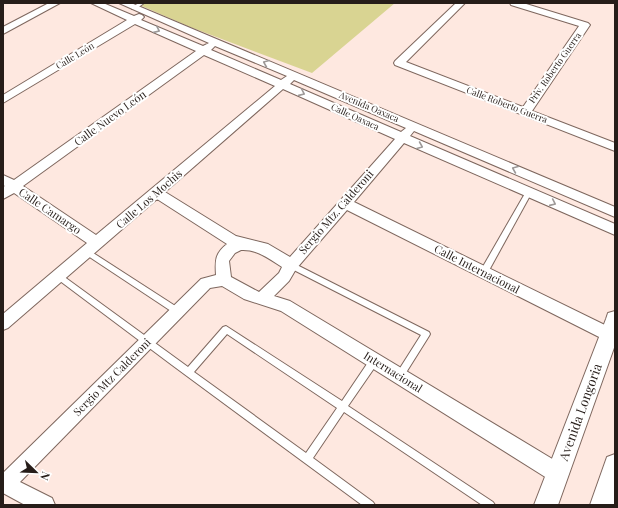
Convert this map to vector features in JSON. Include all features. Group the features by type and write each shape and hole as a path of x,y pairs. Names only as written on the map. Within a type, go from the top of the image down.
{"street":[{"path":"3,31 56,3"},
{"name":"Calle Oaxaca","path":"95,3 615,230"},
{"name":"Avenida Oaxaca","path":"123,3 141,8 615,212"},
{"name":"Calle Roberto Guerra","path":"461,3 399,63 615,147"},
{"name":"Priv. Roberto Guerra","path":"514,3 585,25 525,113"},
{"name":"Calle León","path":"3,100 134,20 141,8"},
{"name":"Calle Nuevo León","path":"7,187 217,42"},
{"name":"Calle Los Mochis","path":"3,323 294,75"},
{"name":"Sergio Mtz. Calderoni","path":"261,299 284,277 291,265 413,126"},
{"name":"Calle Camargo","path":"7,187 92,248"},
{"path":"157,193 232,240 259,246 291,265"},
{"name":"Calle Internacional","path":"345,203 484,272 612,327"},
{"path":"224,280 222,260 231,248 243,243"},
{"name":"Internacional","path":"224,280 249,295 285,306 557,473"},
{"name":"Sergio Mtz Calderoni","path":"4,483 206,283 224,280"},
{"name":"Avenida Longoria","path":"546,505 612,327"},
{"path":"602,505 615,465"},
{"path":"4,483 45,505"}],"lane":[{"path":"484,272 529,192"},
{"path":"92,248 177,312"},
{"path":"291,265 426,334 399,376"},
{"path":"58,276 146,343 189,372 370,505"},
{"path":"189,372 226,329 490,505"},
{"path":"307,458 374,361"}],"shaded area":[{"path":"135,3 395,3 312,73 190,27"}]}
